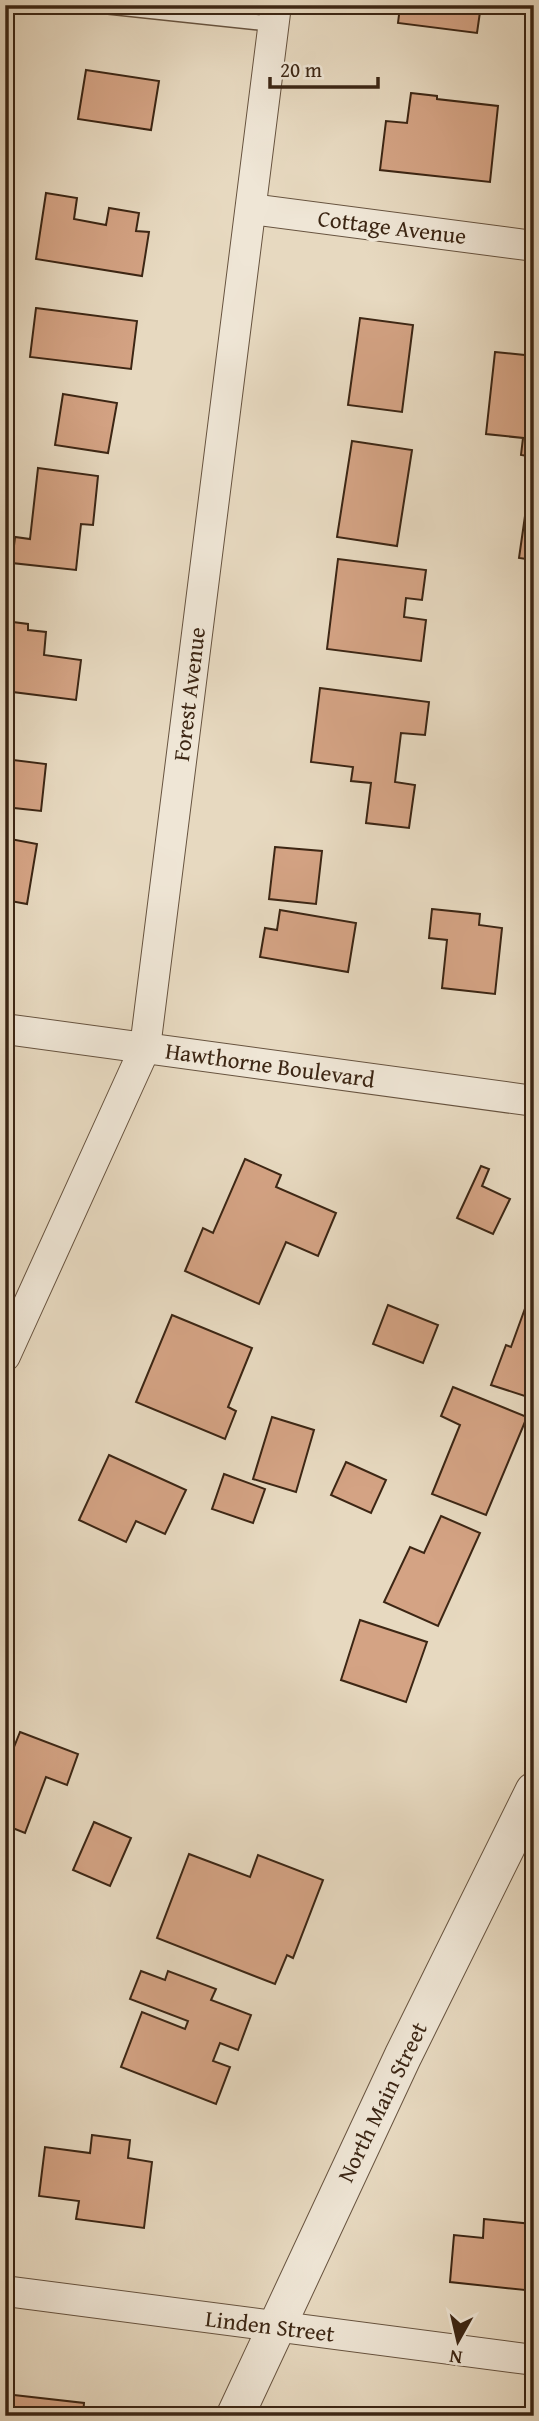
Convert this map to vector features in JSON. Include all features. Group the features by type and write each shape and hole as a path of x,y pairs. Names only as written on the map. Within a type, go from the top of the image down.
{"street":[{"name":"Forest Avenue","path":"5,1356 145,1048 275,15"},
{"name":"Cottage Avenue","path":"251,209 534,246"},
{"name":"Hawthorne Boulevard","path":"5,1029 534,1101"},
{"name":"North Main Street","path":"235,2416 403,2056 534,1791"},
{"name":"Linden Street","path":"5,2291 534,2360"}],"lane":[{"path":"94,5 275,15"}],"building":[{"path":"481,5 477,33 398,23 400,7 388,6"},
{"path":"86,70 159,81 151,130 78,119"},
{"path":"411,93 498,106 490,182 380,170 386,121 407,123"},
{"path":"46,193 77,198 74,219 106,225 109,208 139,213 136,231 149,232 142,276 36,259"},
{"path":"36,308 137,321 131,369 30,357"},
{"path":"360,318 413,325 402,412 348,405"},
{"path":"495,352 534,356 534,457 521,455 523,438 486,434"},
{"path":"63,394 117,403 108,453 55,445"},
{"path":"352,441 412,450 397,546 337,537"},
{"path":"38,468 98,476 93,525 81,524 76,570 12,563 15,537 30,539"},
{"path":"525,516 534,518 534,560 519,558"},
{"path":"338,559 426,570 422,600 406,598 404,617 426,620 421,661 327,649"},
{"path":"5,621 28,624 28,630 46,632 44,655 81,660 76,700 5,691"},
{"path":"320,688 429,702 425,735 401,733 395,782 415,785 409,828 366,823 371,783 351,781 353,767 311,762"},
{"path":"5,759 46,764 41,811 5,807"},
{"path":"5,838 37,844 27,904 5,900"},
{"path":"275,847 322,851 316,904 269,899"},
{"path":"432,909 480,914 479,925 502,928 495,994 442,988 447,940 429,938"},
{"path":"280,910 356,923 348,972 260,957 265,928 277,930"},
{"path":"534,930 534,1000 527,999"},
{"path":"245,1159 281,1175 276,1187 336,1213 318,1256 286,1242 259,1304 185,1271 203,1228 213,1233"},
{"path":"481,1166 489,1169 482,1186 510,1199 493,1234 457,1218"},
{"path":"531,1292 534,1293 534,1389 531,1398 491,1385 506,1345 511,1347"},
{"path":"388,1305 438,1325 423,1363 373,1344"},
{"path":"172,1315 252,1348 228,1407 236,1411 225,1439 136,1402"},
{"path":"453,1387 527,1417 486,1515 432,1494 460,1425 441,1416"},
{"path":"272,1417 314,1430 296,1492 253,1479"},
{"path":"109,1455 186,1490 165,1534 136,1521 126,1542 79,1520"},
{"path":"346,1462 386,1480 371,1513 331,1495"},
{"path":"224,1474 265,1489 253,1523 212,1509"},
{"path":"441,1516 480,1533 438,1626 384,1602 410,1547 424,1553"},
{"path":"360,1620 427,1642 406,1702 341,1680"},
{"path":"20,1732 78,1754 67,1785 46,1777 25,1833 5,1825 5,1749 12,1752"},
{"path":"94,1822 131,1838 110,1886 73,1870"},
{"path":"189,1854 250,1877 258,1855 323,1880 293,1958 287,1955 275,1984 157,1938"},
{"path":"141,1971 165,1980 168,1971 216,1989 211,2000 251,2015 238,2050 220,2043 213,2061 230,2067 216,2104 121,2067 142,2012 185,2029 188,2021 130,1999"},
{"path":"92,2135 130,2140 128,2158 152,2162 144,2228 76,2219 79,2201 39,2196 45,2147 90,2153"},
{"path":"484,2219 532,2224 525,2290 450,2282 454,2235 483,2238"},
{"path":"534,2228 534,2291 526,2290"},
{"path":"5,2394 84,2403 83,2416 5,2416"}]}
